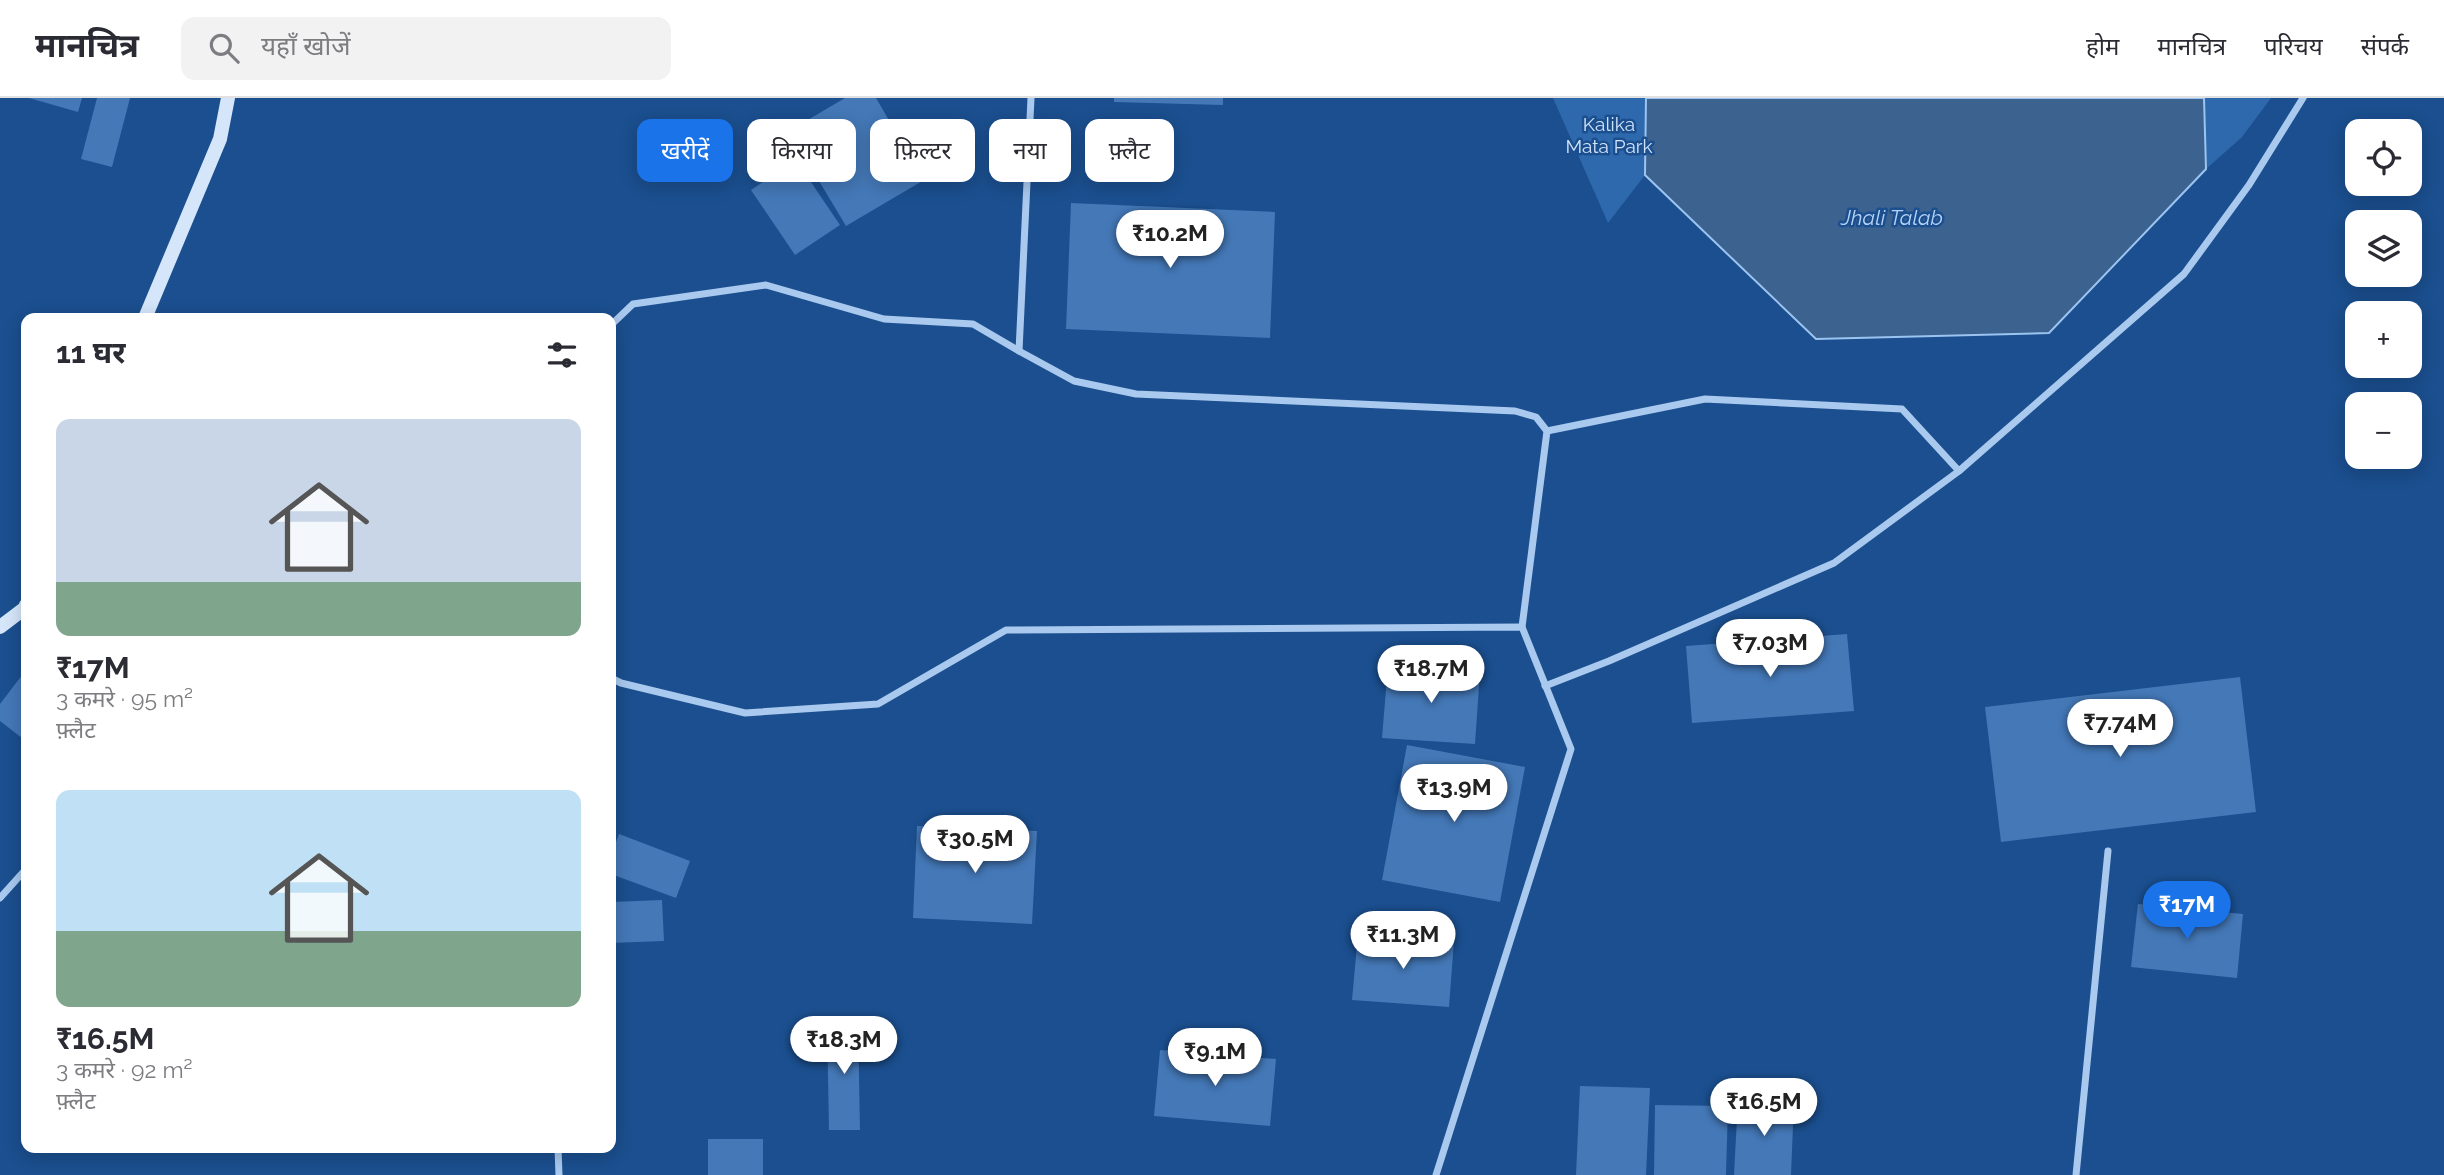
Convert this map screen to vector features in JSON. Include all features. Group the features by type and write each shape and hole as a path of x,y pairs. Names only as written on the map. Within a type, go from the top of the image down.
{"main road":[{"path":"147,313 220,139 228,98"},
{"path":"0,627 21,611"}],"street":[{"path":"1019,351 1031,98"},
{"path":"1545,686 1834,563 1959,471 2184,274 2249,185 2302,98"},
{"path":"616,321 633,304 766,285 884,319 973,324 1074,381 1136,394 1515,411 1536,418 1547,430 1522,626 1571,750 1436,1175"},
{"path":"1547,430 1704,399 1902,409 1959,471"},
{"path":"616,680 745,713 878,704 1006,630 1522,626"},
{"path":"2077,1175 2108,850"},
{"path":"0,898 21,875"},
{"path":"558,1153 559,1175"}],"green space":[{"name":"Kalika Mata Park","path":"1553,98 1646,98 1645,175 1608,223"},
{"path":"2204,98 2271,98 2242,137 2206,169"}],"water":[{"name":"Jhali Talab","path":"1646,98 2204,98 2206,169 2049,333 1816,339 1645,175"}],"building":[{"path":"29,98 82,98 78,112"},
{"path":"97,98 130,98 112,167 81,159"},
{"path":"845,98 876,98 888,119 870,119 870,182 921,182 846,226 820,182 856,182 856,119 809,119"},
{"path":"1114,98 1223,98 1223,105 1114,102"},
{"path":"763,182 811,182 840,225 795,255 751,190"},
{"path":"1071,203 1275,212 1270,338 1066,329"},
{"path":"1847,634 1854,711 1692,723 1686,646"},
{"path":"1388,665 1480,672 1475,744 1382,738"},
{"path":"21,677 21,737 0,721 0,704"},
{"path":"2240,677 2256,812 2001,842 1985,707"},
{"path":"1407,745 1525,767 1500,902 1382,880"},
{"path":"917,826 1037,831 1032,924 913,918"},
{"path":"619,834 690,861 676,898 616,876 616,842"},
{"path":"662,900 664,941 616,943 616,902"},
{"path":"2138,904 2243,914 2237,978 2131,967"},
{"path":"1358,934 1454,941 1449,1007 1352,1000"},
{"path":"827,1022 858,1022 860,1130 829,1130"},
{"path":"1160,1050 1276,1059 1270,1126 1154,1116"},
{"path":"1580,1086 1650,1088 1646,1175 1576,1175"},
{"path":"1738,1099 1794,1101 1791,1175 1734,1175"},
{"path":"1655,1105 1728,1106 1726,1175 1654,1175"},
{"path":"708,1139 763,1139 763,1175 708,1175"}]}
